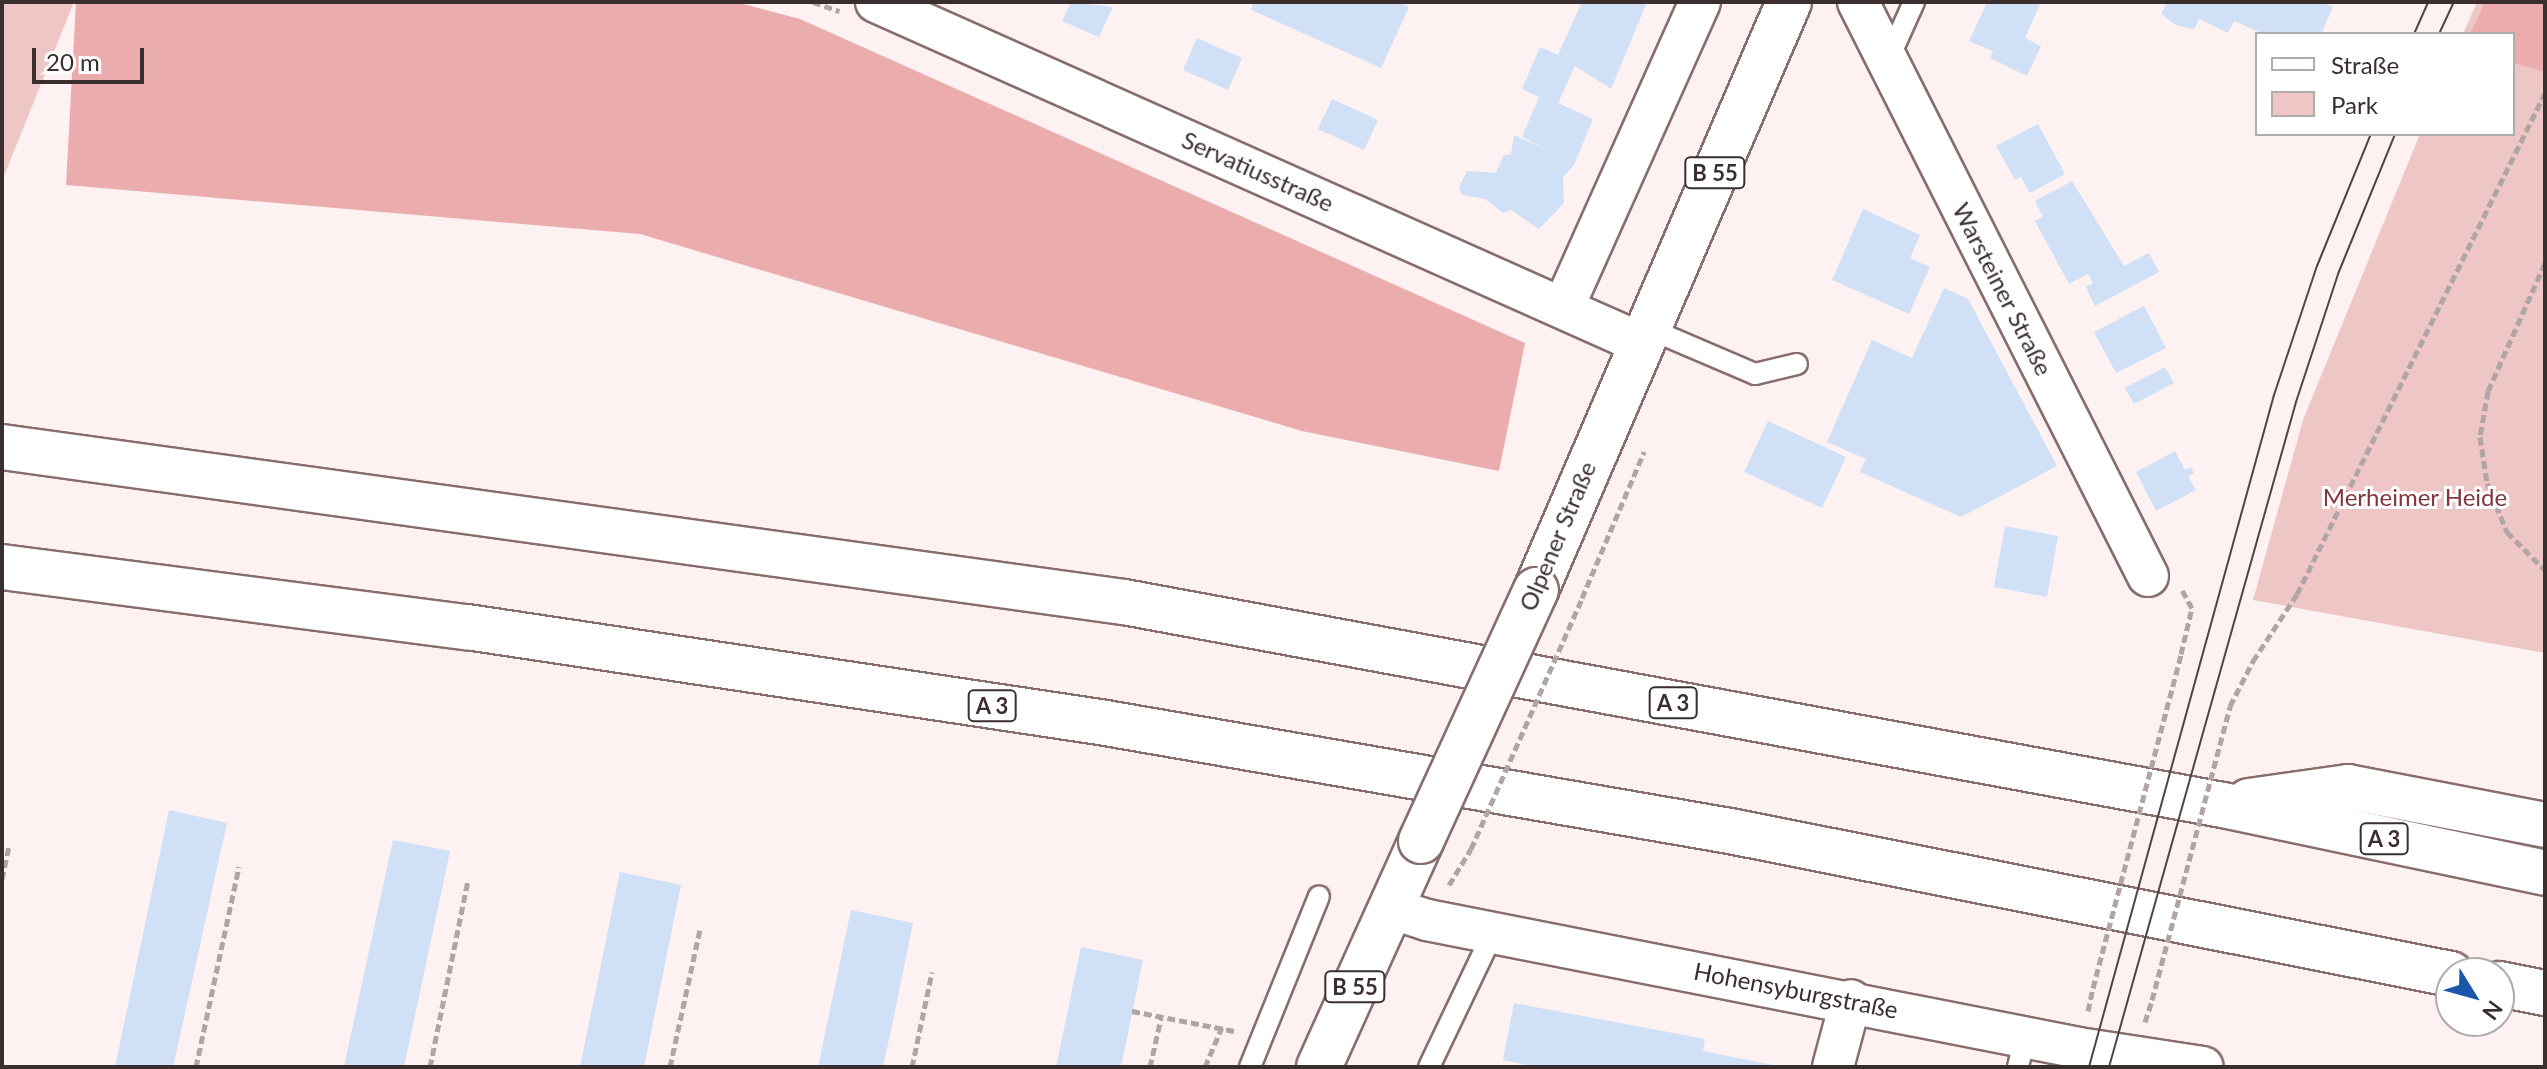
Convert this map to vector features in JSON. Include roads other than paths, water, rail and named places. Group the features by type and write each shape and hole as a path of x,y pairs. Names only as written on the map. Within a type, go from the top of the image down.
{"main road":[{"name":"Olpener Straße","path":"1319,1067 1536,590 1642,334 1789,2"},
{"name":"A 3","path":"2,447 1124,602 2223,805 2545,873"},
{"name":"A 3","path":"2,567 467,627 1116,724 1730,831 2435,971"},
{"name":"A 3","path":"2223,805 2348,787 2545,825"},
{"path":"2515,987 2545,993"}],"street":[{"name":"Servatiusstraße","path":"876,2 1564,306 1642,334"},
{"path":"1564,306 1700,2"},
{"name":"Warsteiner Straße","path":"1858,2 2148,576"},
{"name":"Hohensyburgstraße","path":"1390,908 1427,920 1851,1000 2022,1052 2197,1067"},
{"path":"1833,1067 1851,1000"}],"lane":[{"path":"1888,60 1914,2"},
{"path":"1642,334 1755,374 1797,364"},
{"path":"1250,1067 1319,896"},
{"path":"1429,1067 1494,931"}],"tram line":[{"path":"2415,32 2428,2"},
{"path":"2440,32 2454,2"},
{"path":"2089,1067 2274,395 2317,266 2370,136"},
{"path":"2109,1067 2296,402 2338,274 2394,136"}],"park label":[{"name":"Merheimer Heide","path":"2415,497"}]}
